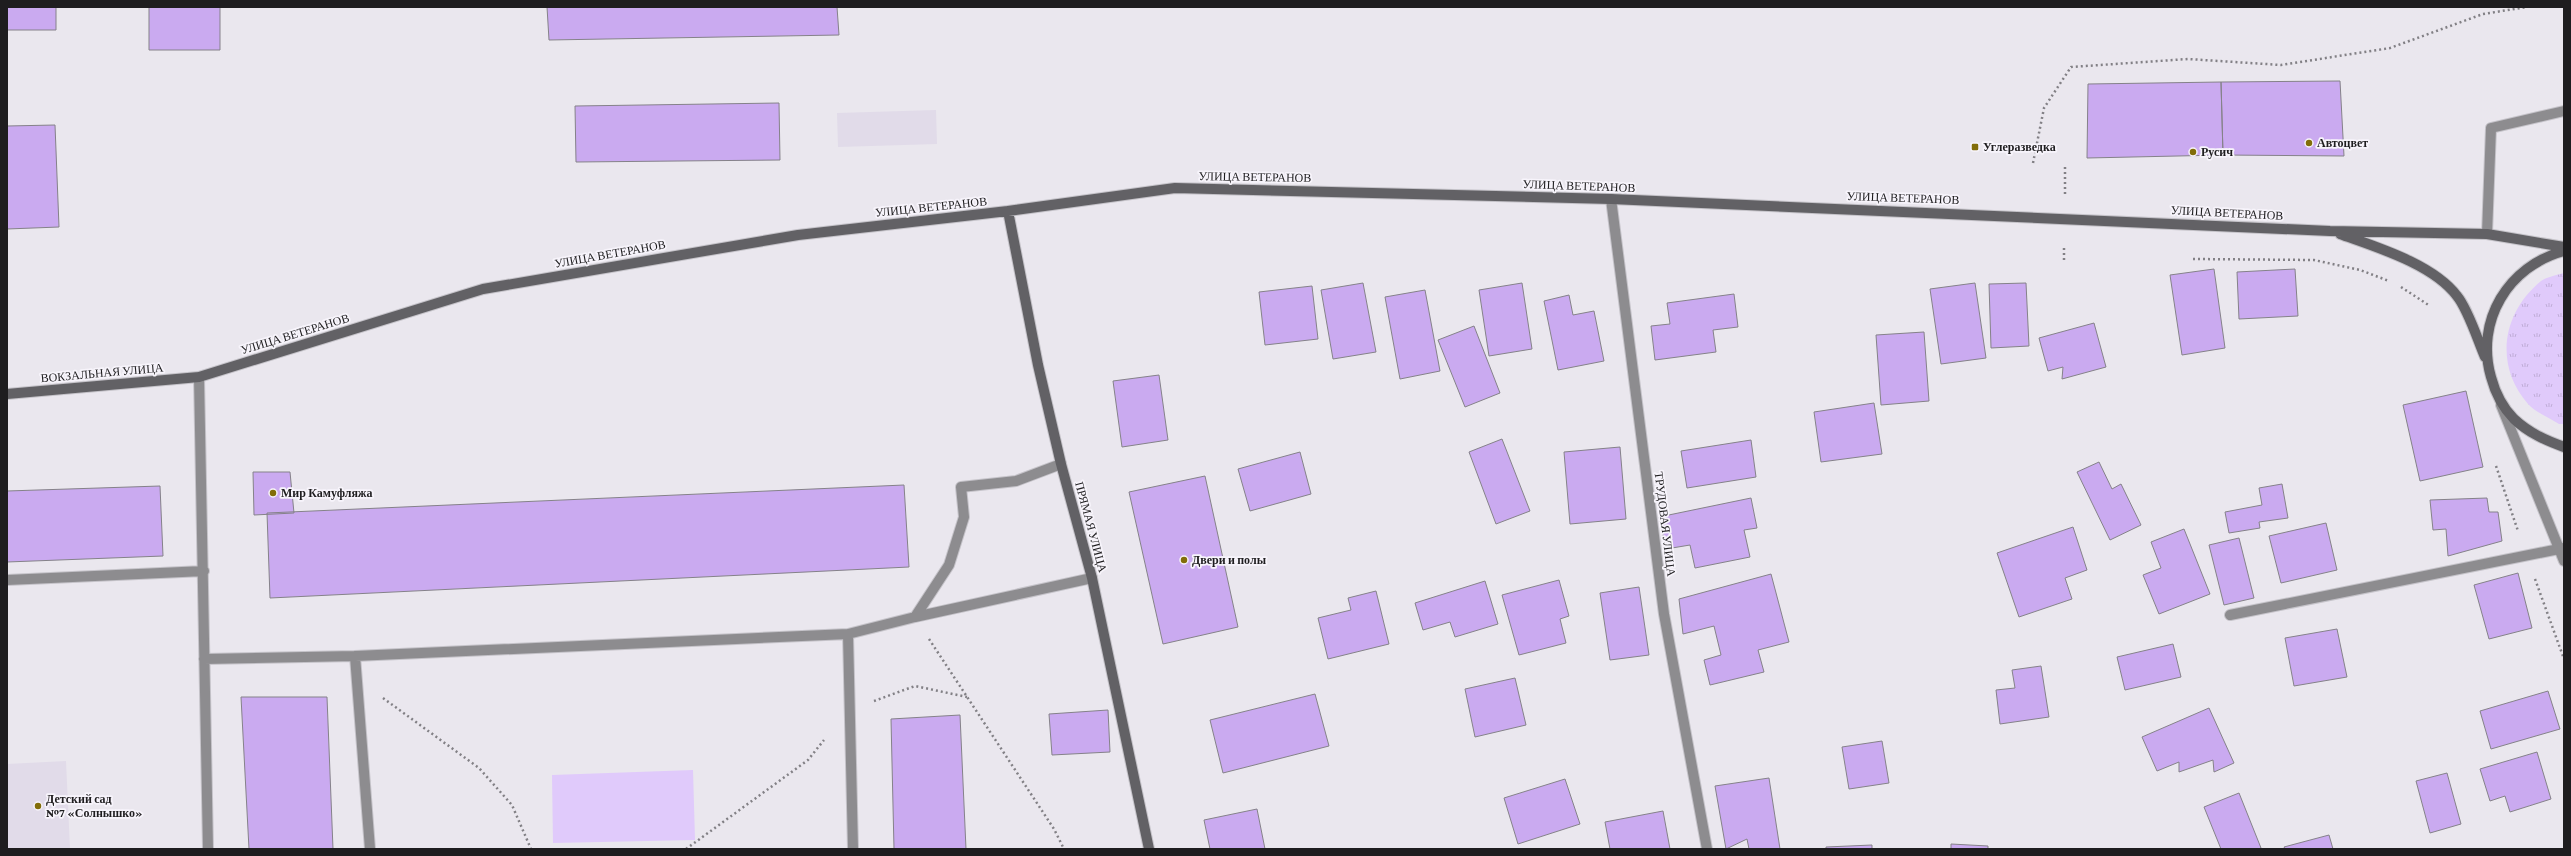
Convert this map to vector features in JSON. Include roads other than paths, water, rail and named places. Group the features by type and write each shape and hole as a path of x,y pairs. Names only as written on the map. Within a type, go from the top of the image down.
{"main road":[{"name":"УЛИЦА ВЕТЕРАНОВ","path":"199,377 483,289 798,235 1008,211 1175,188 1611,200 2330,231"},
{"name":"ПРЯМАЯ УЛИЦА","path":"1008,211 1038,365 1061,464 1092,578 1149,849"},
{"path":"2330,231 2487,234 2564,247"},
{"path":"2330,231 2395,253 2430,272 2458,296 2486,360 2495,392 2514,418 2540,438 2564,447"},
{"path":"2486,360 2487,334 2494,309 2507,287 2526,268 2548,255 2564,251"},
{"name":"ВОКЗАЛЬНАЯ УЛИЦА","path":"7,394 199,377"}],"street":[{"path":"2487,234 2491,128 2564,111"},
{"name":"ТРУДОВАЯ УЛИЦА","path":"1611,200 1664,614 1707,849"},
{"path":"199,377 204,570 204,658 208,849"},
{"path":"2495,392 2562,549 2564,561"},
{"path":"914,616 949,565 964,517 961,488 1016,481 1061,464"},
{"path":"2230,616 2562,549"},
{"path":"7,580 204,570"},
{"path":"204,658 355,656 848,634 914,616 1092,578"},
{"path":"848,634 852,849"},
{"path":"355,656 370,849"}],"place":[{"name":"Автоцвет","path":"2309,143"},
{"name":"Углеразведка","path":"1975,147"},
{"name":"Русич","path":"2193,152"},
{"name":"Мир Камуфляжа","path":"273,493"},
{"name":"Двери и полы","path":"1184,560"},
{"name":"Детский сад №7 «Солнышко»","path":"38,806"}]}
